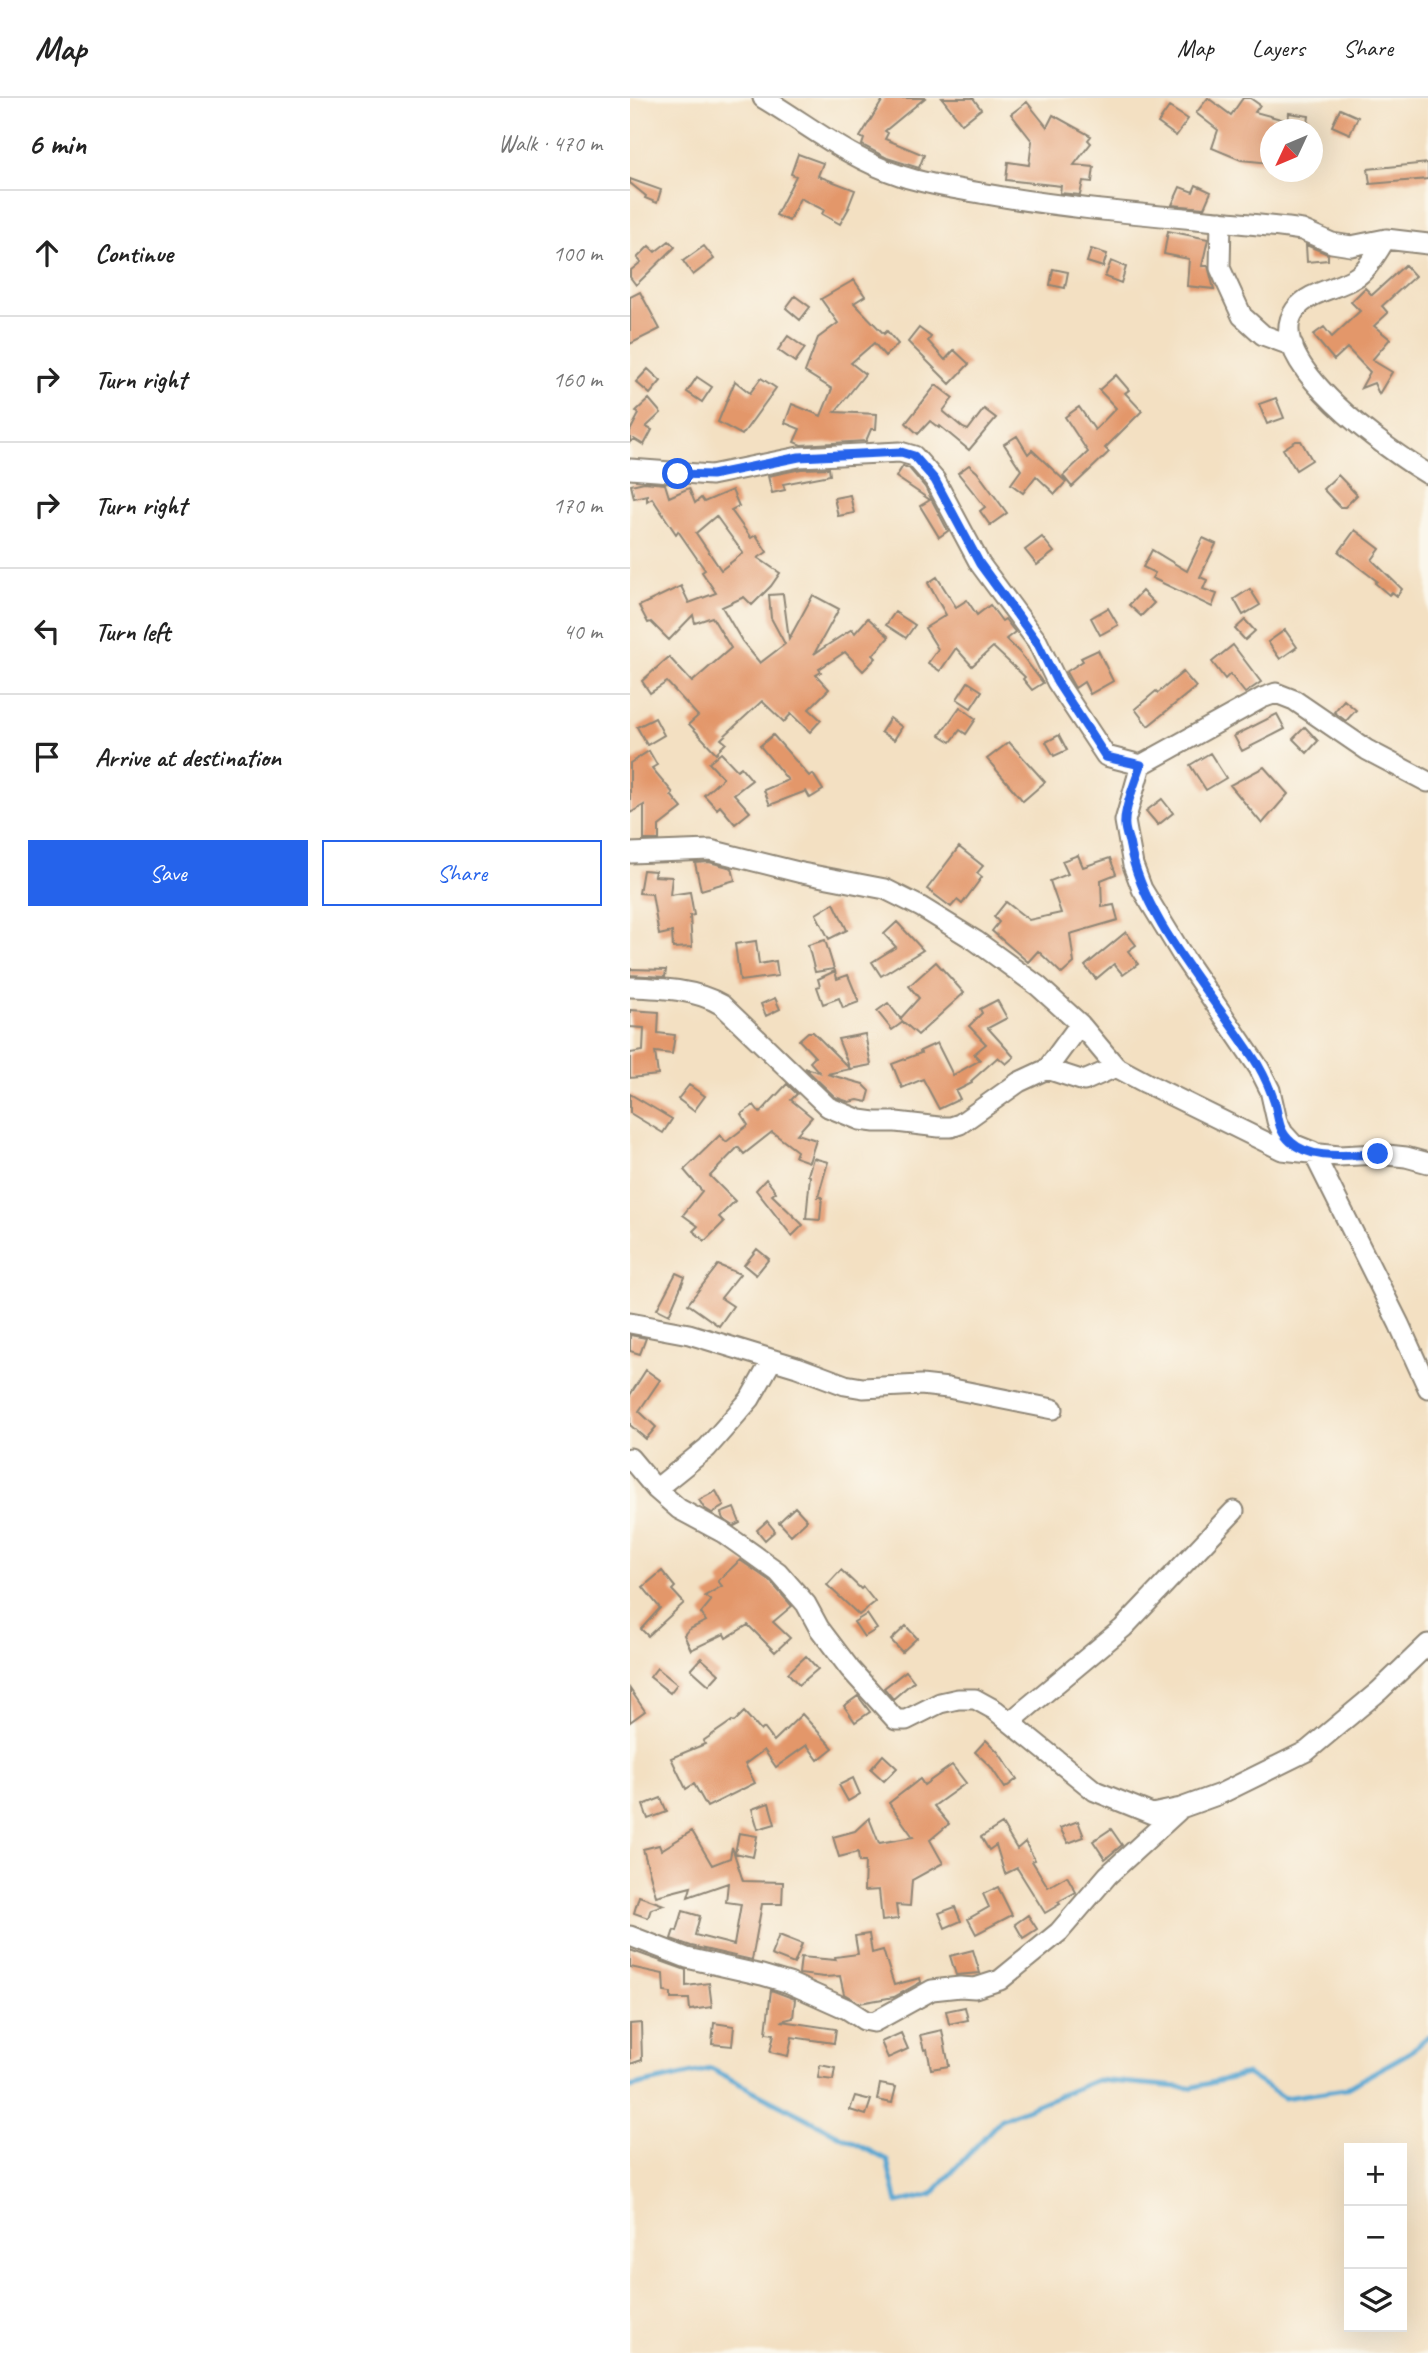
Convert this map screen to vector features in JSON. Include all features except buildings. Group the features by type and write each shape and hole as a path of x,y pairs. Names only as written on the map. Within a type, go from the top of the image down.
{"street":[{"path":"763,98 850,155 903,177 1001,197 1076,208 1302,230 1332,243 1351,246 1386,239 1428,244"},
{"path":"1221,221 1220,268 1242,316 1263,335 1293,346"},
{"path":"1386,239 1359,276 1314,296 1296,309 1290,320 1289,330 1293,346 1306,370 1337,407 1398,456 1428,474"},
{"path":"630,469 712,475 799,457 901,452 914,456 935,480 980,564 1037,642 1057,682 1106,757 1141,765 1262,698 1276,693 1294,700 1367,750 1428,782"},
{"path":"1141,765 1125,821 1133,865 1142,889 1184,958 1259,1068 1270,1090 1277,1121 1283,1133 1293,1144 1313,1152 1394,1313 1428,1388"},
{"path":"630,853 710,850 802,873 885,889 921,907 976,941 1038,986 1080,1024 1116,1067 1282,1150 1339,1156 1378,1154 1428,1163"},
{"path":"630,987 674,991 711,999 722,1005 819,1100 828,1107 860,1120 951,1127 991,1104 1019,1082 1047,1069 1080,1024"},
{"path":"1047,1069 1084,1081 1116,1067"},
{"path":"630,1323 689,1335 797,1367 845,1385 863,1388 900,1385 948,1388 1053,1409"},
{"path":"656,1489 707,1448 750,1399 772,1360"},
{"path":"630,1458 656,1489 679,1509 722,1532 778,1572 806,1604 819,1628 850,1669 896,1720 906,1720 940,1703 975,1699 995,1710 1095,1791 1114,1801 1152,1814 1181,1808 1220,1794 1307,1751 1379,1691 1428,1644"},
{"path":"1010,1722 1123,1628 1234,1511"},
{"path":"630,1936 687,1958 789,1983 847,2009 863,2020 874,2022 932,1990 975,1988 1000,1980 1059,1932 1108,1875 1181,1808"}],"waterway":[{"path":"630,2087 711,2069 887,2160 897,2203 931,2195 1001,2119 1097,2080 1190,2088 1247,2074 1284,2098 1345,2089 1410,2052 1428,2036"}],"route":[{"path":"678,474 712,475 799,457 901,452 914,456 924,465 935,480 980,564 1037,642 1057,682 1106,757 1141,765 1125,821 1133,865 1142,889 1184,958 1259,1068 1270,1090 1276,1107 1277,1121 1283,1133 1293,1144 1313,1152 1339,1156 1378,1154"}]}
